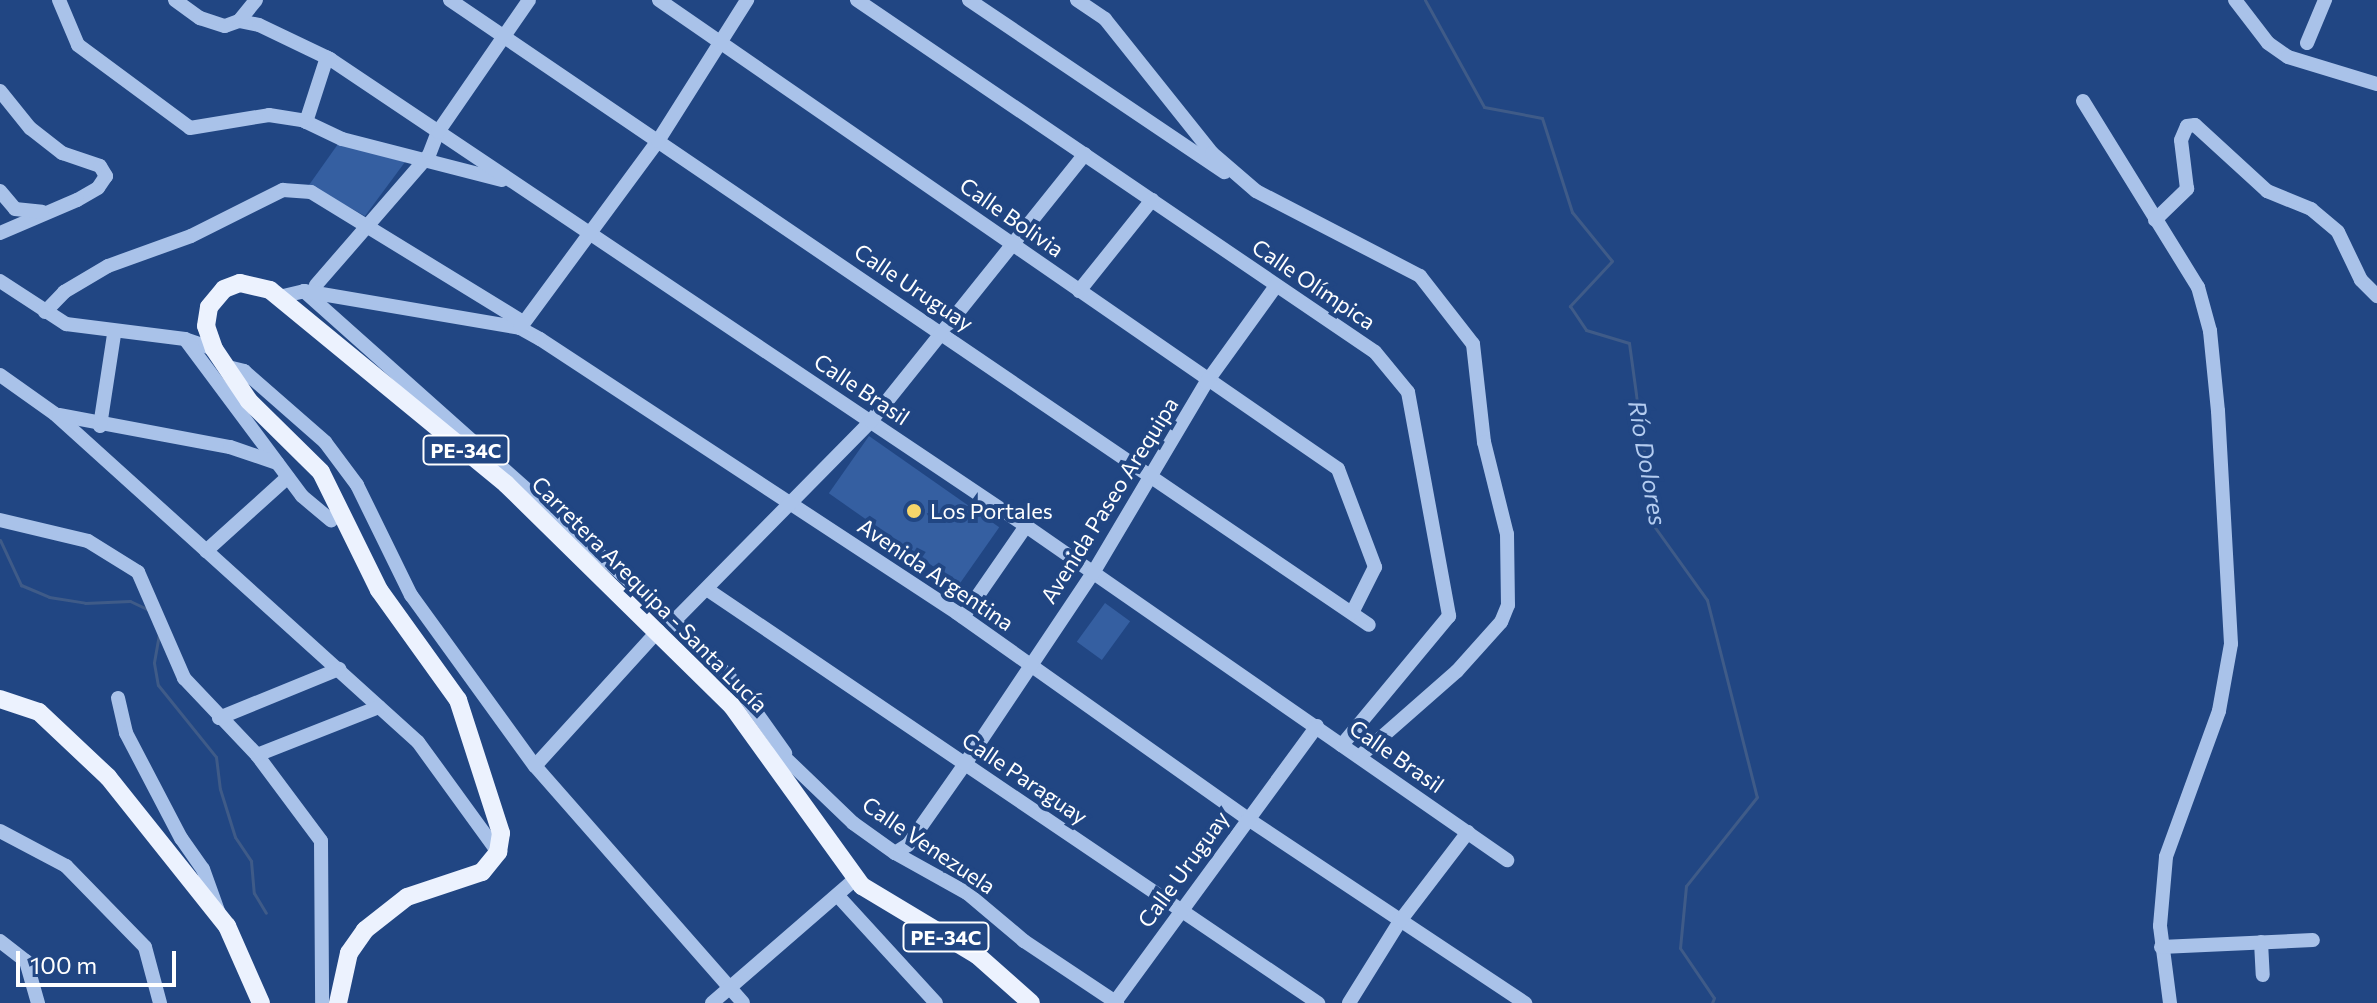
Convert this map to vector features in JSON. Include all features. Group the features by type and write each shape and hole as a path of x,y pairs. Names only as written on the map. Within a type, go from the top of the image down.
{"main road":[{"name":"Carretera Arequipa - Santa Lucía","path":"498,852 498,818 458,700 379,590 327,481 249,401 214,349 206,316 218,294 240,283 279,297 506,484 666,626 763,744 855,879 992,965 1031,1003"},
{"path":"0,699 39,712 91,759 219,915 261,1003"},
{"path":"338,1003 349,953 365,930 407,897 482,872 498,852"}],"street":[{"path":"59,0 78,45 190,128 269,115 306,122 342,139 513,182"},
{"name":"Calle Brasil","path":"175,0 200,18 225,26 239,21 259,25 327,57 1026,526 1507,860"},
{"path":"239,21 256,0"},
{"name":"Calle Uruguay","path":"450,0 1149,472 1369,625"},
{"path":"529,0 438,132 429,155 420,160 367,226 310,288 666,626 736,684 785,753"},
{"name":"Calle Bolivia","path":"659,0 1012,243 1206,383 1338,469 1375,567 1352,613"},
{"path":"45,312 64,292 108,266 191,236 283,190 311,192 522,325 658,141 747,0"},
{"name":"Calle Olímpica","path":"857,0 1375,352 1408,392 1449,605 1446,624 1342,745"},
{"path":"969,0 1191,153 1256,191 1420,276 1473,344 1484,442 1507,534 1508,605 1501,622 1457,671 1359,757"},
{"path":"1077,0 1105,19 1212,153 1256,191"},
{"path":"2235,0 2268,43 2288,57 2377,84"},
{"path":"2307,43 2325,0"},
{"path":"306,122 327,57"},
{"path":"0,91 30,128 62,153 100,166 106,176 98,188 57,210 0,233"},
{"path":"2083,101 2198,287 2210,331 2226,514 2231,644 2219,711 2166,857 2161,947 2170,1003"},
{"path":"2155,220 2172,209 2187,189 2181,140 2187,126 2195,125 2267,191 2311,209 2338,232 2361,280 2377,296"},
{"path":"535,766 666,626 708,590 871,421 1085,154"},
{"path":"0,191 15,209 28,215 57,210"},
{"path":"1079,291 1152,200"},
{"path":"0,281 66,324 114,334 185,339 214,349"},
{"name":"Avenida Paseo Arequipa","path":"895,853 908,845 965,764 1093,573 1149,472 1206,383 1276,286"},
{"name":"Avenida Argentina","path":"279,297 310,288 522,325 963,617 1248,819 1525,1003"},
{"path":"100,426 114,334"},
{"path":"185,339 288,477 331,520"},
{"path":"224,366 244,371 325,442 344,465 411,595 483,687 535,766 743,1003"},
{"path":"0,375 55,414 339,669 433,758 498,852"},
{"path":"55,414 100,426 230,447 277,463"},
{"path":"206,551 288,477"},
{"path":"0,520 88,541 138,572 184,678 257,755 321,841 322,1003"},
{"path":"963,617 1026,526"},
{"name":"Calle Paraguay","path":"708,590 1318,1003"},
{"path":"219,718 339,669"},
{"path":"118,698 126,733 181,838 203,869 219,915"},
{"path":"257,755 379,707"},
{"name":"Calle Uruguay","path":"1116,1002 1180,908 1317,726"},
{"name":"Calle Venezuela","path":"763,744 785,753 829,803 895,853 967,893 1024,941 1116,1002"},
{"path":"0,831 66,866 145,947 160,1003"},
{"path":"1349,1003 1400,921 1468,832"},
{"path":"712,1003 855,879"},
{"path":"838,896 936,1003"},
{"path":"2161,947 2313,940"},
{"path":"0,941 26,961 38,1003"},
{"path":"2261,942 2263,975"}],"shaded area":[{"path":"338,144 405,162 365,216 309,185"},
{"name":"Los Portales","path":"869,436 999,527 959,585 829,493"},
{"path":"1105,603 1130,621 1102,660 1077,642"}],"waterway":[{"name":"Río Dolores","path":"1425,0 1484,107 1542,118 1572,212 1612,261 1570,306 1586,330 1629,343 1654,526 1707,600 1757,797 1686,886 1680,948 1714,998 1712,1003"},
{"path":"0,540 21,585 49,597 85,603 130,601 147,609"},
{"path":"159,634 154,663 158,685 216,757 220,789 235,837 251,861 254,893 266,913"}],"place":[{"name":"Los Portales","path":"914,511"}]}
